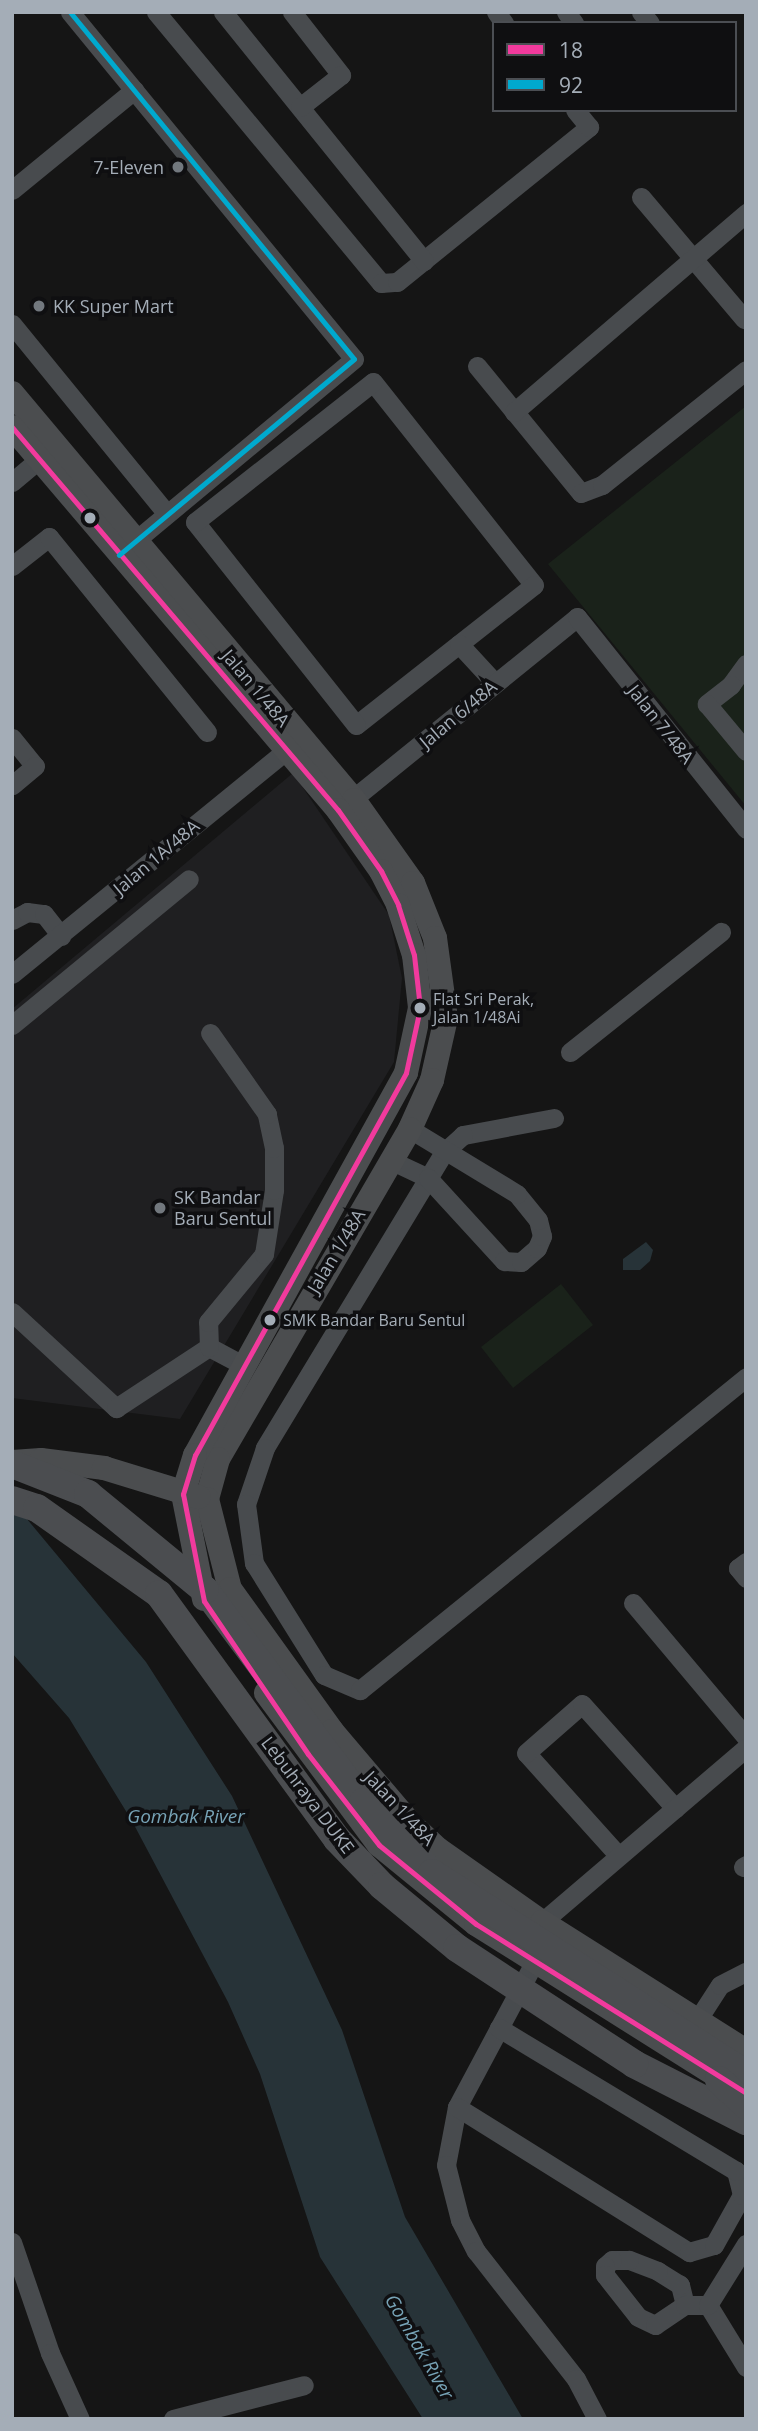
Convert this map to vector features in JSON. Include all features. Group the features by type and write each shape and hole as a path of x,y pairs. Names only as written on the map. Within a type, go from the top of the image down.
{"highway":[{"path":"12,1463 88,1494 181,1566 244,1639 363,1802 432,1873 732,2077 746,2105"},
{"name":"Lebuhraya DUKE","path":"12,1500 37,1508 159,1594 337,1839 383,1886 457,1948 634,2064 746,2120"}],"main road":[{"name":"Jalan 1/48A","path":"12,393 126,548 292,745 413,883 435,938 446,1018 432,1080 410,1129 195,1497"},
{"name":"Jalan 1/48A","path":"12,427 39,459 126,548"},
{"name":"Jalan 1/48A","path":"346,805 398,905 414,955 420,1008 416,1040 406,1073 195,1455 195,1497 204,1601 307,1754 379,1845 476,1924 732,2077 746,2093"},
{"path":"12,1463 41,1460 104,1468 195,1497"},
{"name":"Jalan 1/48A","path":"195,1497 230,1589 332,1731 410,1823 438,1849 542,1922 746,2051"}],"street":[{"path":"70,12 354,359 126,548"},
{"path":"156,12 381,283 397,282 589,127 577,112"},
{"path":"223,12 424,261"},
{"path":"292,12 341,75 300,107"},
{"path":"12,190 134,90"},
{"path":"641,197 744,319"},
{"path":"513,412 746,213"},
{"path":"12,324 167,514"},
{"path":"477,366 581,493 602,485 746,370"},
{"path":"373,382 534,585 459,644 356,725 195,522 373,382"},
{"path":"12,482 39,459"},
{"path":"12,566 49,537 207,732"},
{"name":"Jalan 6/48A","path":"346,805 577,617"},
{"name":"Jalan 7/48A","path":"577,617 746,829"},
{"path":"459,644 495,683"},
{"path":"746,664 730,685 707,704 746,751"},
{"path":"12,738 35,766 12,785"},
{"name":"Jalan 1A/48A","path":"12,974 292,745"},
{"path":"12,1026 189,879"},
{"path":"12,920 27,912 44,914 61,936"},
{"path":"570,1052 722,932"},
{"path":"209,1347 208,1322 264,1254 275,1190 274,1148 267,1114 210,1032"},
{"path":"554,1118 463,1135 444,1152 265,1448 246,1504 254,1563 324,1675 360,1690 746,1377"},
{"path":"390,1160 428,1178 504,1261 521,1262 537,1248 542,1236 538,1220 517,1194 410,1129"},
{"path":"12,1312 116,1408 209,1347"},
{"path":"209,1347 243,1365"},
{"path":"746,1562 738,1568 746,1578"},
{"path":"633,1603 746,1737"},
{"path":"618,1855 526,1753 582,1704 675,1808"},
{"path":"542,1922 746,1748"},
{"path":"536,1959 457,2107 446,2165 460,2220 476,2251 576,2379 597,2419"},
{"path":"698,2019 720,1985 746,1972"},
{"path":"457,2107 689,2252 714,2245 742,2196 736,2171 499,2028"},
{"path":"12,2242 50,2353 80,2419"},
{"path":"708,2305 746,2244"},
{"path":"685,2305 708,2305"},
{"path":"708,2305 746,2367"},
{"path":"173,2419 304,2385"}],"shaded area":[{"path":"746,406 746,806 548,564"},
{"name":"SK Bandar Baru Sentul","path":"293,773 389,915 402,978 394,1062 180,1419 12,1398 12,1009"},
{"path":"561,1284 593,1325 513,1388 481,1347"}],"water":[{"path":"646,1242 653,1250 650,1261 640,1270 623,1270 623,1259"},
{"name":"Gombak River","path":"12,1501 146,1662 232,1796 342,2030 405,2217 523,2419 423,2419 320,2257 260,2074 228,2002 132,1821 69,1718 12,1653"}],"transit line":[{"name":"92","path":"70,12 354,359 119,555"},
{"name":"18","path":"12,427 338,810 381,871 398,905 414,955 420,1008 406,1073 195,1455 183,1494 204,1601 308,1754 379,1845 476,1924 746,2093"}],"place":[{"name":"7-Eleven","path":"178,167"},
{"name":"KK Super Mart","path":"39,306"},
{"name":"Flat Sri Perak, Jalan 1/48Ai","path":"420,1008"},
{"name":"SK Bandar Baru Sentul","path":"160,1208"},
{"name":"SMK Bandar Baru Sentul","path":"270,1320"}]}
